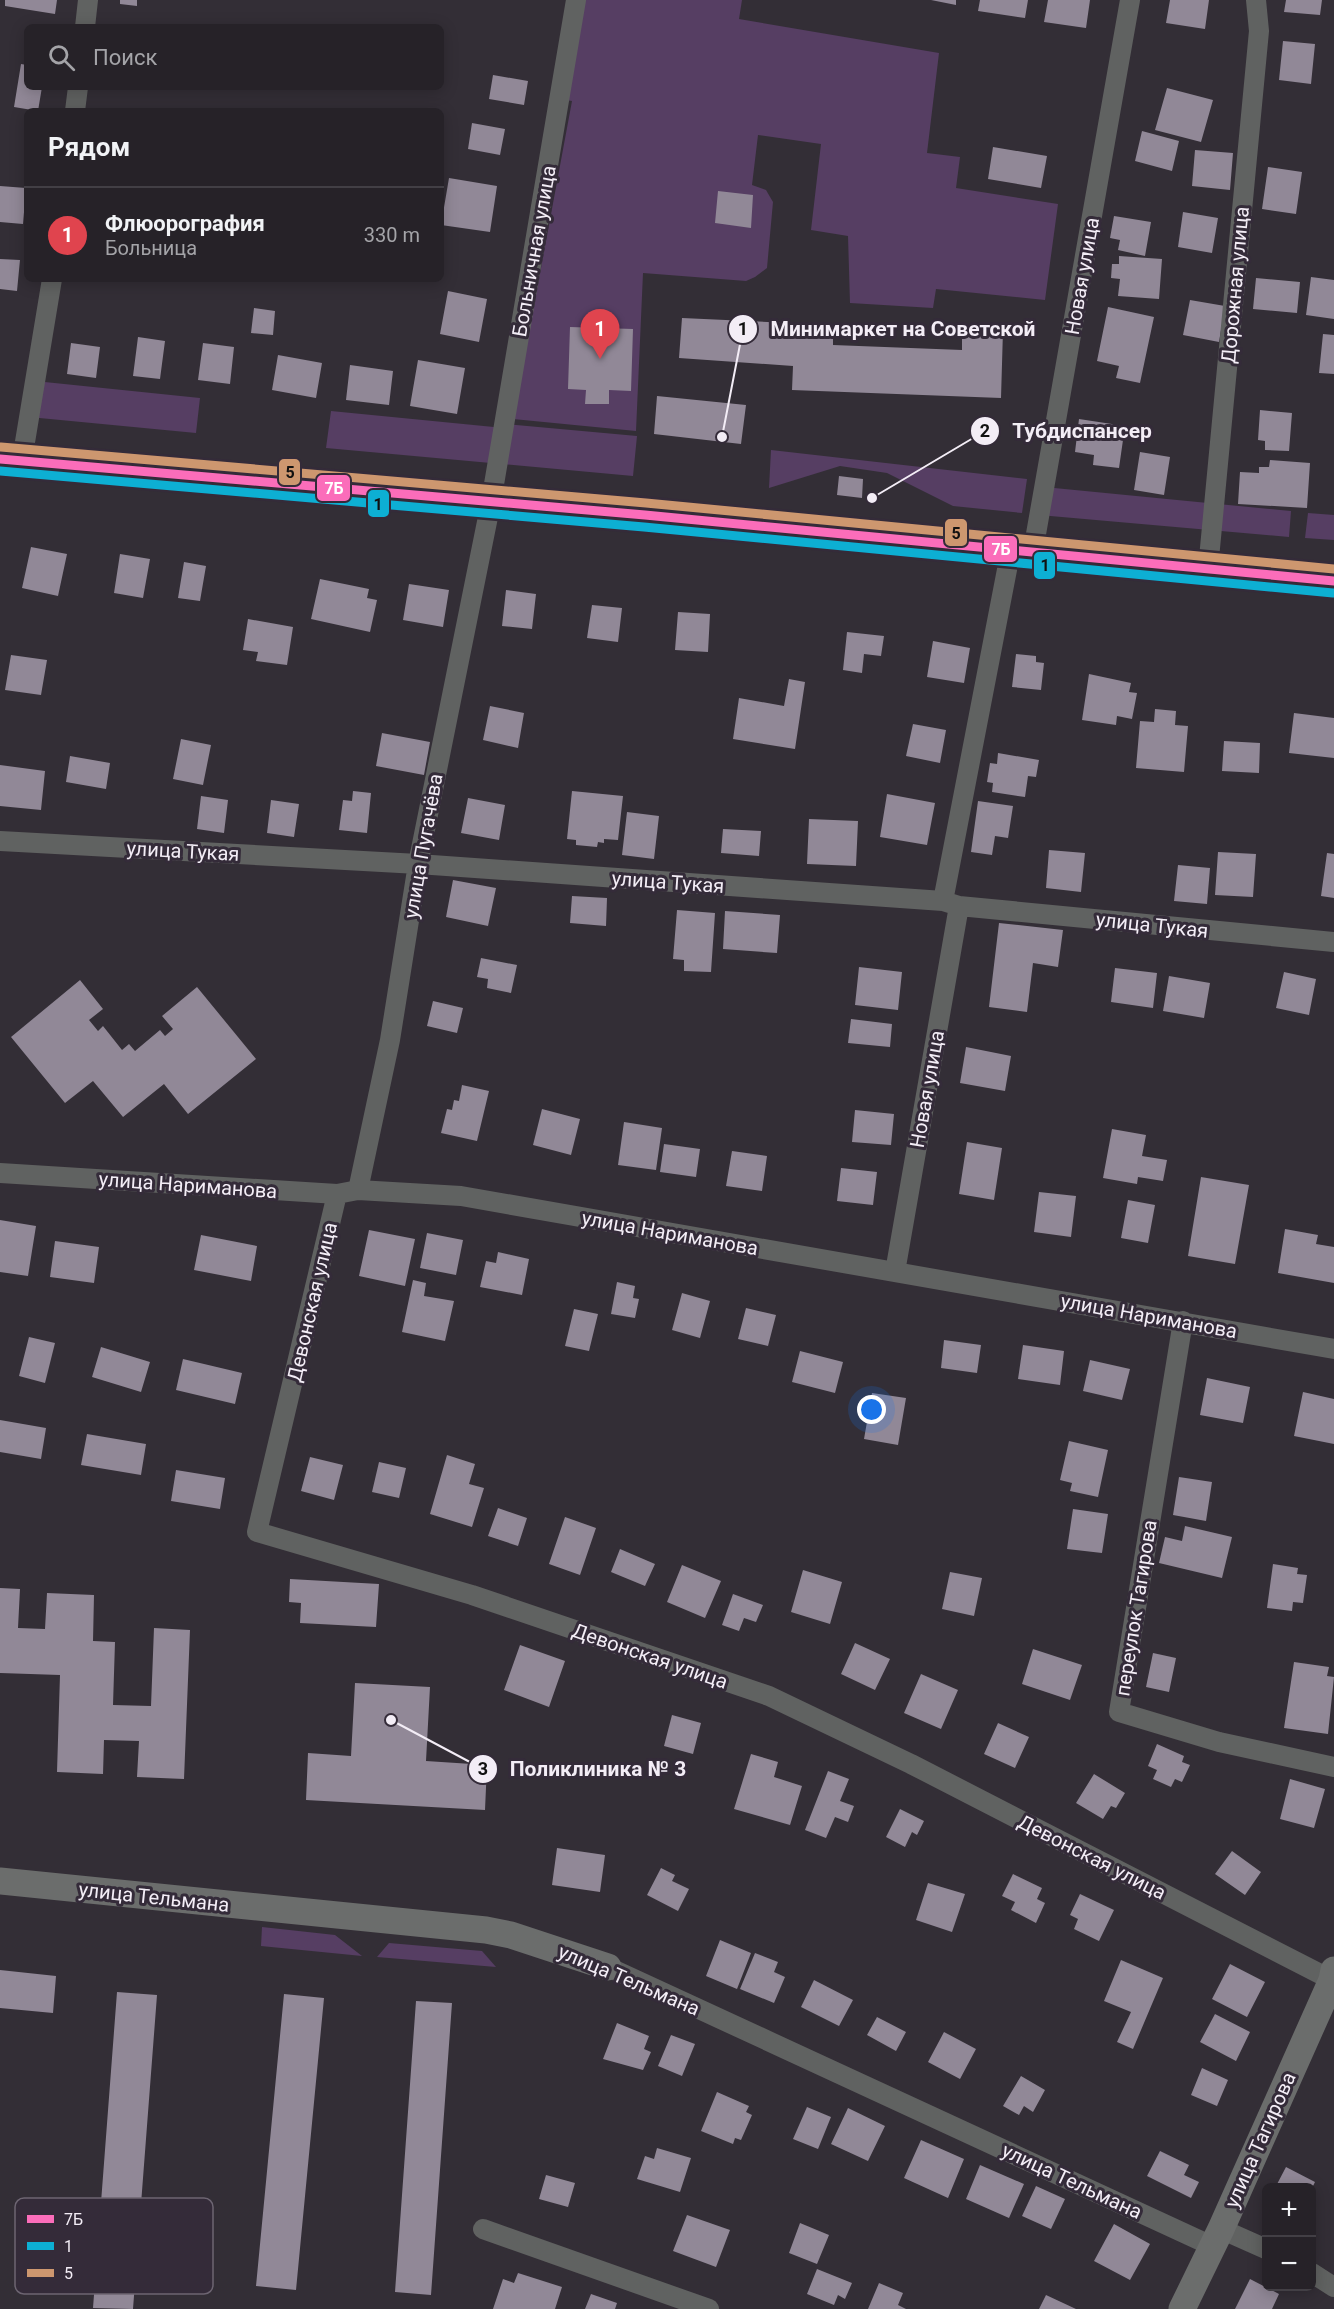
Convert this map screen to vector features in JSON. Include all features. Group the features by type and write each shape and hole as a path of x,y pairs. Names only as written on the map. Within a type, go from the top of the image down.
{"main road":[{"path":"11,460 1022,550 1334,581"}],"street":[{"path":"85,24 87,0"},
{"name":"Больничная улица","path":"491,502 576,0"},
{"name":"Новая улица","path":"895,1272 951,904 1130,0"},
{"name":"Дорожная улица","path":"1208,569 1259,31 1256,0"},
{"path":"75,108 78,90"},
{"path":"11,460 51,282"},
{"name":"улица Пугачёва","path":"358,1190 390,1040 418,864 491,502"},
{"name":"улица Тукая","path":"0,841 418,864 951,904 1334,942"},
{"name":"улица Нариманова","path":"0,1173 337,1194 358,1190 460,1196 1334,1349"},
{"name":"Девонская улица","path":"337,1194 257,1532 472,1595 769,1696 911,1764 1333,1977"},
{"name":"переулок Тагирова","path":"1183,1321 1119,1712 1219,1742 1334,1767"},
{"name":"улица Тельмана","path":"0,1881 486,1930 511,1935 608,1967 1216,2237 1262,2248"},
{"name":"улица Тагирова","path":"1182,2309 1333,1977"},
{"path":"483,2229 709,2309"},
{"path":"1316,2276 1334,2287"}],"shaded area":[{"path":"578,0 742,0 739,19 939,53 927,153 960,157 956,188 1058,204 1045,300 936,289 933,308 850,303 848,236 811,230 821,144 758,135 752,185 766,190 773,202 767,268 746,281 643,273 636,431 513,419 572,101 560,99"},
{"path":"35,381 200,398 196,433 29,417"},
{"path":"331,411 504,428 505,424 637,436 633,476 326,448"},
{"path":"771,450 1027,479 1022,513 953,506 887,473 840,466 769,488"},
{"path":"1044,487 1291,511 1289,537 1039,515"},
{"path":"1308,513 1334,515 1334,540 1305,538"},
{"path":"262,1927 335,1935 362,1956 261,1946"},
{"path":"389,1943 482,1951 496,1967 377,1957"}],"building":[{"path":"5,0 57,0 55,14 5,6"},
{"path":"120,0 137,0 137,6 120,4"},
{"path":"931,0 956,0 956,5"},
{"path":"980,0 1028,0 1025,18 978,11"},
{"path":"1048,0 1090,0 1086,28 1044,22"},
{"path":"1170,0 1209,0 1205,29 1166,23"},
{"path":"1286,0 1322,0 1320,15 1284,12"},
{"path":"1283,41 1315,44 1311,84 1279,80"},
{"path":"21,64 24,64 24,90 42,90 38,108 14,107"},
{"path":"493,75 528,81 524,105 489,99"},
{"path":"1167,88 1213,100 1201,142 1155,130"},
{"path":"472,123 505,129 500,155 468,149"},
{"path":"1142,131 1179,141 1172,171 1135,161"},
{"path":"993,147 1047,156 1041,188 988,179"},
{"path":"1195,150 1233,153 1230,190 1192,186"},
{"path":"1268,167 1302,172 1296,214 1262,209"},
{"path":"449,178 497,186 490,232 444,225 444,207"},
{"path":"0,186 24,188 23,224 0,222"},
{"path":"718,191 753,195 751,228 715,223"},
{"path":"1183,212 1218,218 1212,253 1178,247"},
{"path":"1114,216 1151,222 1145,256 1118,250 1120,240 1110,238"},
{"path":"1119,256 1162,259 1159,299 1118,296 1120,279 1111,278 1112,264 1119,264"},
{"path":"0,259 20,260 17,291 0,289"},
{"path":"1311,277 1334,280 1334,319 1306,315"},
{"path":"1256,278 1300,282 1297,313 1253,309"},
{"path":"448,291 487,299 479,342 440,334"},
{"path":"1190,300 1225,306 1219,342 1183,335"},
{"path":"1108,307 1154,317 1140,383 1116,378 1119,366 1097,361"},
{"path":"254,308 275,311 273,335 251,333"},
{"path":"682,318 833,325 833,345 962,350 962,328 1003,330 1001,398 792,390 793,366 679,358"},
{"path":"570,327 633,329 631,391 609,390 609,404 585,404 586,390 568,389"},
{"path":"1323,334 1334,335 1334,374 1319,373"},
{"path":"138,337 165,341 160,379 133,376"},
{"path":"71,343 100,347 96,378 67,374"},
{"path":"203,343 234,347 230,384 198,380"},
{"path":"278,355 322,363 316,398 272,390"},
{"path":"418,360 465,368 457,414 410,406"},
{"path":"350,365 393,371 389,405 346,400"},
{"path":"657,396 746,405 741,444 654,434"},
{"path":"1260,410 1292,413 1289,451 1265,450 1265,441 1258,440"},
{"path":"1079,419 1125,426 1119,468 1093,465 1094,455 1075,452"},
{"path":"1140,452 1170,457 1164,495 1134,490"},
{"path":"1270,460 1310,463 1307,508 1238,504 1240,472 1259,473 1259,467 1269,467"},
{"path":"839,476 863,479 862,498 837,495"},
{"path":"31,547 67,554 58,596 22,588"},
{"path":"120,554 150,559 143,598 114,593"},
{"path":"184,562 206,566 200,601 178,598"},
{"path":"320,579 369,589 367,598 377,600 370,632 311,619"},
{"path":"409,584 449,590 443,627 403,620"},
{"path":"506,590 536,594 532,629 502,626"},
{"path":"592,605 622,608 618,642 587,638"},
{"path":"678,612 710,614 708,652 675,650"},
{"path":"248,619 293,627 287,665 256,661 258,652 243,650"},
{"path":"847,632 884,636 881,656 864,654 862,673 843,670"},
{"path":"933,641 970,648 964,683 927,677"},
{"path":"1016,654 1036,656 1036,662 1044,663 1041,690 1012,687"},
{"path":"11,655 47,660 41,695 5,690"},
{"path":"1089,674 1131,683 1129,692 1137,693 1132,719 1117,716 1116,725 1082,720"},
{"path":"789,679 805,682 795,749 733,739 739,698 784,706"},
{"path":"490,706 524,713 518,748 483,740"},
{"path":"1155,709 1176,711 1175,725 1188,726 1184,772 1136,768 1140,721 1154,722"},
{"path":"1294,713 1334,718 1334,758 1289,753"},
{"path":"913,724 946,730 940,763 906,756"},
{"path":"382,733 430,742 424,775 376,766"},
{"path":"181,739 211,745 203,785 173,779"},
{"path":"1224,741 1260,743 1259,773 1222,771"},
{"path":"998,753 1039,760 1036,777 1028,776 1025,797 992,792 993,783 987,782 990,763 997,764"},
{"path":"70,756 110,763 106,789 66,782"},
{"path":"0,765 45,771 41,810 0,806"},
{"path":"353,791 371,793 367,833 339,830 343,800 352,801"},
{"path":"572,791 623,796 618,840 604,839 604,843 598,842 597,847 576,845 576,840 567,839"},
{"path":"887,794 935,803 927,845 880,837"},
{"path":"201,796 228,800 224,833 197,829"},
{"path":"468,798 505,805 499,840 461,833"},
{"path":"271,800 299,804 294,837 267,833"},
{"path":"978,801 1013,806 1008,838 995,836 992,855 971,852"},
{"path":"627,812 659,816 654,859 622,855"},
{"path":"809,819 858,821 856,866 807,864"},
{"path":"723,829 761,831 759,856 721,853"},
{"path":"1049,850 1085,853 1081,892 1046,888"},
{"path":"1218,852 1256,854 1253,897 1215,895"},
{"path":"1327,853 1334,854 1334,898 1321,896"},
{"path":"1178,865 1210,868 1207,904 1174,901"},
{"path":"453,880 496,888 488,926 446,917"},
{"path":"572,896 607,898 606,926 570,923"},
{"path":"677,910 715,913 711,972 684,971 684,960 673,959"},
{"path":"725,911 780,915 777,953 723,949"},
{"path":"999,923 1063,930 1058,967 1033,963 1027,1012 989,1007"},
{"path":"481,958 517,965 511,993 487,988 488,979 477,977"},
{"path":"859,967 902,972 898,1010 855,1005"},
{"path":"1115,968 1157,973 1153,1008 1111,1002"},
{"path":"1284,972 1316,979 1309,1015 1276,1008"},
{"path":"1169,976 1210,983 1204,1018 1163,1011"},
{"path":"80,980 103,1009 89,1020 98,1031 103,1026 122,1050 129,1044 135,1051 160,1030 165,1036 173,1029 162,1016 197,987 256,1059 188,1114 164,1084 123,1117 93,1081 65,1103 11,1037"},
{"path":"433,1001 463,1008 457,1033 427,1026"},
{"path":"851,1019 892,1024 890,1047 848,1043"},
{"path":"966,1047 1011,1056 1005,1091 960,1083"},
{"path":"462,1085 489,1091 477,1141 441,1133 447,1109 452,1110 454,1100 459,1101"},
{"path":"542,1109 580,1119 571,1155 533,1145"},
{"path":"855,1110 894,1114 891,1145 852,1142"},
{"path":"624,1122 662,1128 656,1170 618,1165"},
{"path":"1112,1129 1146,1135 1142,1156 1167,1160 1163,1181 1138,1177 1137,1184 1103,1178"},
{"path":"967,1142 1002,1148 994,1200 959,1194"},
{"path":"664,1144 700,1149 696,1177 660,1172"},
{"path":"732,1151 767,1156 762,1191 726,1186"},
{"path":"841,1168 877,1172 873,1205 837,1201"},
{"path":"1201,1177 1249,1185 1235,1264 1188,1256"},
{"path":"1039,1192 1076,1196 1071,1237 1034,1232"},
{"path":"1128,1200 1155,1205 1148,1243 1121,1238"},
{"path":"0,1220 36,1226 28,1276 0,1272"},
{"path":"1285,1229 1318,1235 1316,1244 1334,1247 1334,1283 1278,1273"},
{"path":"369,1230 415,1239 405,1286 359,1276"},
{"path":"427,1233 463,1240 456,1275 420,1268"},
{"path":"201,1235 257,1246 251,1281 194,1270"},
{"path":"55,1241 99,1247 94,1283 50,1277"},
{"path":"498,1252 529,1259 522,1295 480,1287 486,1261 496,1263"},
{"path":"413,1280 426,1283 424,1296 454,1301 445,1341 402,1332"},
{"path":"617,1282 635,1286 633,1298 639,1299 635,1318 611,1314"},
{"path":"682,1293 710,1301 700,1338 672,1330"},
{"path":"746,1308 776,1315 768,1346 738,1339"},
{"path":"574,1309 598,1314 589,1351 565,1346"},
{"path":"29,1337 55,1343 45,1383 19,1376"},
{"path":"944,1340 981,1345 977,1373 941,1368"},
{"path":"1023,1345 1064,1351 1060,1385 1018,1379"},
{"path":"101,1347 150,1362 141,1392 92,1377"},
{"path":"800,1351 843,1362 835,1393 792,1382"},
{"path":"183,1359 242,1373 235,1404 176,1390"},
{"path":"1090,1360 1130,1369 1122,1400 1083,1391"},
{"path":"1207,1378 1250,1387 1243,1423 1200,1415"},
{"path":"1303,1392 1334,1399 1334,1444 1294,1436"},
{"path":"872,1393 906,1398 898,1445 864,1439"},
{"path":"0,1420 46,1428 41,1459 0,1452"},
{"path":"87,1434 146,1444 141,1475 81,1465"},
{"path":"1069,1441 1108,1450 1098,1497 1070,1491 1072,1483 1060,1480"},
{"path":"447,1455 475,1464 469,1484 484,1488 472,1527 430,1514"},
{"path":"310,1457 343,1465 334,1500 301,1491"},
{"path":"379,1462 406,1468 399,1498 372,1492"},
{"path":"176,1470 225,1478 220,1509 171,1501"},
{"path":"1179,1477 1212,1482 1206,1521 1173,1515"},
{"path":"498,1508 527,1518 518,1546 488,1536"},
{"path":"1073,1509 1108,1514 1102,1553 1067,1549"},
{"path":"565,1517 596,1528 580,1575 549,1564"},
{"path":"1185,1526 1232,1537 1222,1578 1159,1563 1165,1537 1182,1541"},
{"path":"620,1549 655,1564 645,1586 611,1572"},
{"path":"1273,1564 1298,1568 1297,1574 1307,1575 1303,1603 1293,1602 1292,1611 1267,1608"},
{"path":"682,1565 721,1581 705,1618 667,1602"},
{"path":"803,1570 842,1582 830,1624 791,1612"},
{"path":"950,1572 982,1578 974,1616 942,1609"},
{"path":"290,1579 379,1584 376,1627 300,1623 301,1603 289,1602"},
{"path":"0,1588 20,1589 18,1628 45,1629 47,1593 94,1595 93,1641 115,1642 113,1705 151,1706 154,1628 190,1630 184,1779 137,1777 139,1741 104,1740 103,1774 57,1772 60,1675 0,1673"},
{"path":"733,1594 763,1605 756,1622 744,1618 739,1631 722,1625"},
{"path":"855,1643 890,1659 875,1690 841,1674"},
{"path":"520,1645 565,1661 549,1707 504,1690"},
{"path":"1033,1649 1082,1665 1070,1700 1022,1684"},
{"path":"1153,1653 1176,1658 1169,1692 1146,1687"},
{"path":"1294,1662 1329,1667 1327,1676 1334,1677 1328,1734 1284,1728"},
{"path":"921,1674 958,1690 941,1729 904,1713"},
{"path":"355,1683 430,1687 426,1761 487,1765 485,1810 306,1800 308,1753 351,1756"},
{"path":"672,1715 701,1723 693,1754 664,1746"},
{"path":"998,1723 1029,1737 1015,1768 984,1754"},
{"path":"1157,1744 1184,1756 1182,1762 1190,1765 1182,1782 1175,1779 1171,1787 1153,1779 1157,1770 1148,1766"},
{"path":"751,1754 778,1762 774,1777 802,1786 790,1825 734,1809"},
{"path":"828,1771 849,1779 840,1801 854,1806 848,1822 835,1817 826,1838 805,1830"},
{"path":"1094,1774 1125,1793 1116,1808 1111,1806 1103,1819 1076,1803"},
{"path":"1290,1779 1325,1789 1314,1828 1280,1819"},
{"path":"900,1809 924,1821 917,1835 912,1832 905,1847 886,1837"},
{"path":"557,1848 605,1855 600,1892 552,1885"},
{"path":"1232,1851 1261,1872 1245,1895 1215,1874"},
{"path":"661,1868 675,1875 672,1881 689,1889 678,1911 647,1895"},
{"path":"1013,1874 1042,1888 1037,1899 1045,1903 1036,1923 1011,1910 1015,1902 1002,1896"},
{"path":"928,1883 965,1894 952,1932 916,1920"},
{"path":"1080,1894 1114,1910 1099,1941 1074,1929 1078,1919 1070,1915"},
{"path":"720,1940 751,1953 737,1989 706,1976"},
{"path":"755,1953 778,1962 774,1972 785,1977 774,2003 740,1989"},
{"path":"1121,1960 1163,1978 1133,2049 1117,2042 1131,2012 1104,2001"},
{"path":"1230,1964 1265,1982 1247,2017 1212,1999"},
{"path":"0,1970 56,1976 53,2013 0,2008"},
{"path":"814,1980 853,2000 839,2026 801,2007"},
{"path":"117,1992 157,1995 141,2198 101,2198"},
{"path":"284,1994 324,1998 296,2290 256,2286"},
{"path":"416,2001 452,2003 431,2295 395,2292"},
{"path":"1215,2014 1250,2032 1236,2061 1200,2042"},
{"path":"877,2017 906,2032 896,2051 867,2035"},
{"path":"617,2023 649,2036 644,2049 651,2052 643,2070 603,2059"},
{"path":"944,2032 976,2049 960,2079 928,2062"},
{"path":"671,2035 695,2044 682,2076 658,2066"},
{"path":"1202,2068 1228,2080 1217,2106 1191,2095"},
{"path":"1021,2076 1045,2090 1033,2112 1024,2106 1019,2115 1003,2106"},
{"path":"717,2092 749,2106 746,2112 752,2115 741,2140 735,2138 733,2144 701,2131"},
{"path":"807,2107 831,2117 818,2149 793,2139"},
{"path":"848,2108 885,2126 868,2161 831,2144"},
{"path":"921,2140 964,2159 948,2198 904,2178"},
{"path":"657,2148 691,2158 680,2192 637,2179 645,2156 654,2159"},
{"path":"1160,2151 1189,2165 1184,2175 1199,2182 1191,2198 1147,2176"},
{"path":"980,2165 1024,2184 1009,2218 966,2199"},
{"path":"1286,2167 1315,2182 1314,2183 1278,2183"},
{"path":"546,2175 575,2183 568,2207 539,2199"},
{"path":"1036,2186 1065,2199 1051,2229 1022,2216"},
{"path":"687,2215 730,2230 716,2267 673,2251"},
{"path":"800,2223 829,2235 817,2264 789,2253"},
{"path":"1114,2224 1150,2244 1130,2280 1094,2261"},
{"path":"817,2269 852,2283 845,2299 838,2295 834,2305 807,2294"},
{"path":"518,2273 562,2287 555,2309 493,2309 503,2279 514,2283"},
{"path":"1250,2279 1262,2285 1262,2291 1273,2291 1279,2294 1272,2309 1235,2309"},
{"path":"879,2283 903,2293 898,2305 906,2309 868,2309"},
{"path":"94,2294 134,2294 133,2309 93,2308"},
{"path":"591,2294 617,2303 615,2309 585,2309"},
{"path":"1046,2295 1076,2309 1039,2309"}],"transit line":[{"name":"5","path":"1,447 646,503 1334,569"},
{"name":"7Б","path":"0,459 645,515 1334,581"},
{"name":"1","path":"0,471 644,527 1333,593"}],"place":[{"name":"Флюорография","path":"600,359"},
{"name":"Минимаркет на Советской","path":"722,437"},
{"name":"Тубдиспансер","path":"872,498"},
{"name":"Поликлиника № 3","path":"391,1720"}]}
